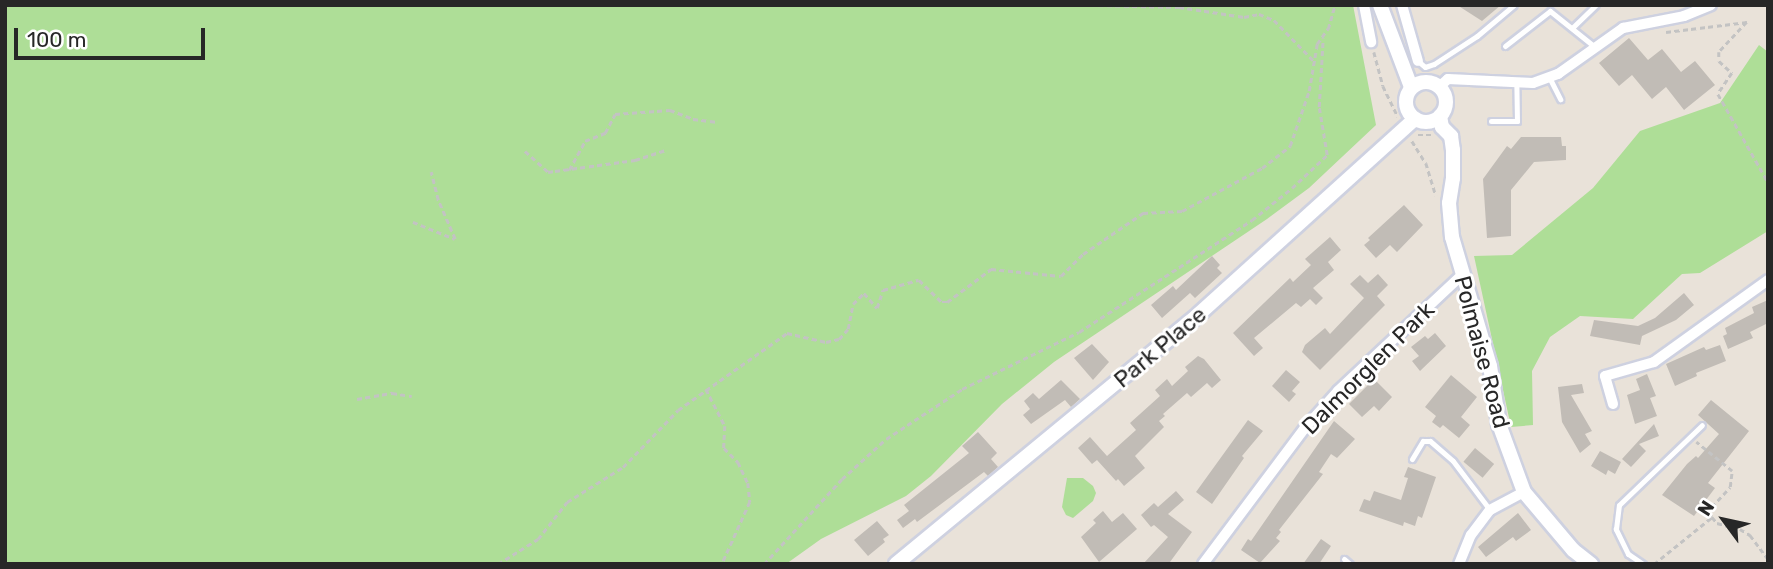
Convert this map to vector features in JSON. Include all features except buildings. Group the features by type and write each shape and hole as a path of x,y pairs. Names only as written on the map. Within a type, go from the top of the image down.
{"street":[{"path":"1364,5 1371,42"},
{"path":"1380,5 1411,87 1405,106 1409,128 1440,116 1446,99 1438,86 1428,82 1411,87"},
{"path":"1402,5 1418,61"},
{"path":"1438,86 1448,79 1533,83 1549,77 1623,29 1684,16 1712,5"},
{"name":"Polmaise Road","path":"1440,116 1442,127 1451,136 1453,178 1448,203 1461,276 1490,366 1499,424 1524,492 1573,550 1591,564"},
{"name":"Park Place","path":"896,564 1190,322 1409,128"},
{"name":"Dalmorglen Park","path":"1203,564 1304,429 1339,391 1461,276"},
{"path":"1613,404 1605,376 1654,362 1768,280"},
{"path":"1459,564 1471,535 1490,510 1524,492"}],"lane":[{"path":"1418,61 1425,67 1434,64 1477,36 1514,5"},
{"path":"1572,29 1596,5"},
{"path":"1505,46 1550,11 1595,47"},
{"path":"1549,77 1560,99"},
{"path":"1490,121 1517,121 1516,82"},
{"path":"1643,564 1628,554 1616,529 1619,505 1702,425"},
{"path":"1412,459 1423,440 1430,441 1453,461 1490,510"},
{"path":"1344,559 1350,564"}],"path":[{"path":"1090,5 1179,7 1244,17 1259,14 1274,20 1314,61"},
{"path":"764,564 842,479 886,439 962,389 1079,332 1252,220 1327,155 1319,107 1322,41 1335,5"},
{"path":"1662,33 1747,22 1718,52 1719,61 1732,73 1718,94 1768,182"},
{"path":"498,564 538,539 567,502 623,467 678,410 787,333 826,342 839,339 848,329 853,303 864,293 877,308 883,290 919,280 942,302 947,302 991,269 1061,276 1083,254 1143,213 1182,211 1262,167 1290,146 1309,91 1317,44 1328,28"},
{"path":"1371,42 1383,86 1409,128 1451,136"},
{"path":"569,170 585,141 605,133 615,114 670,110 693,119 718,122"},
{"path":"525,151 548,172 635,160 666,150"},
{"path":"413,222 455,239 438,200 431,172"},
{"path":"706,389 725,426 724,448 738,462 748,483 750,502 722,564"},
{"path":"357,399 391,393 412,396"},
{"path":"1690,438 1732,471 1730,487 1706,513 1717,523 1740,528 1750,535 1768,559"},
{"path":"1654,564 1712,517"}],"green space":[{"path":"5,5 1353,5 1376,125 1309,188 1267,219 1054,362 1002,404 931,476 906,496 821,539 786,564 5,564"},
{"path":"1759,45 1768,52 1768,231 1700,273 1682,274 1633,319 1580,316 1550,337 1532,371 1533,425 1511,427 1474,256 1512,255 1593,188 1640,131 1720,103"},
{"path":"1067,478 1083,478 1093,486 1096,493 1093,501 1073,518 1066,515 1062,507"}]}
